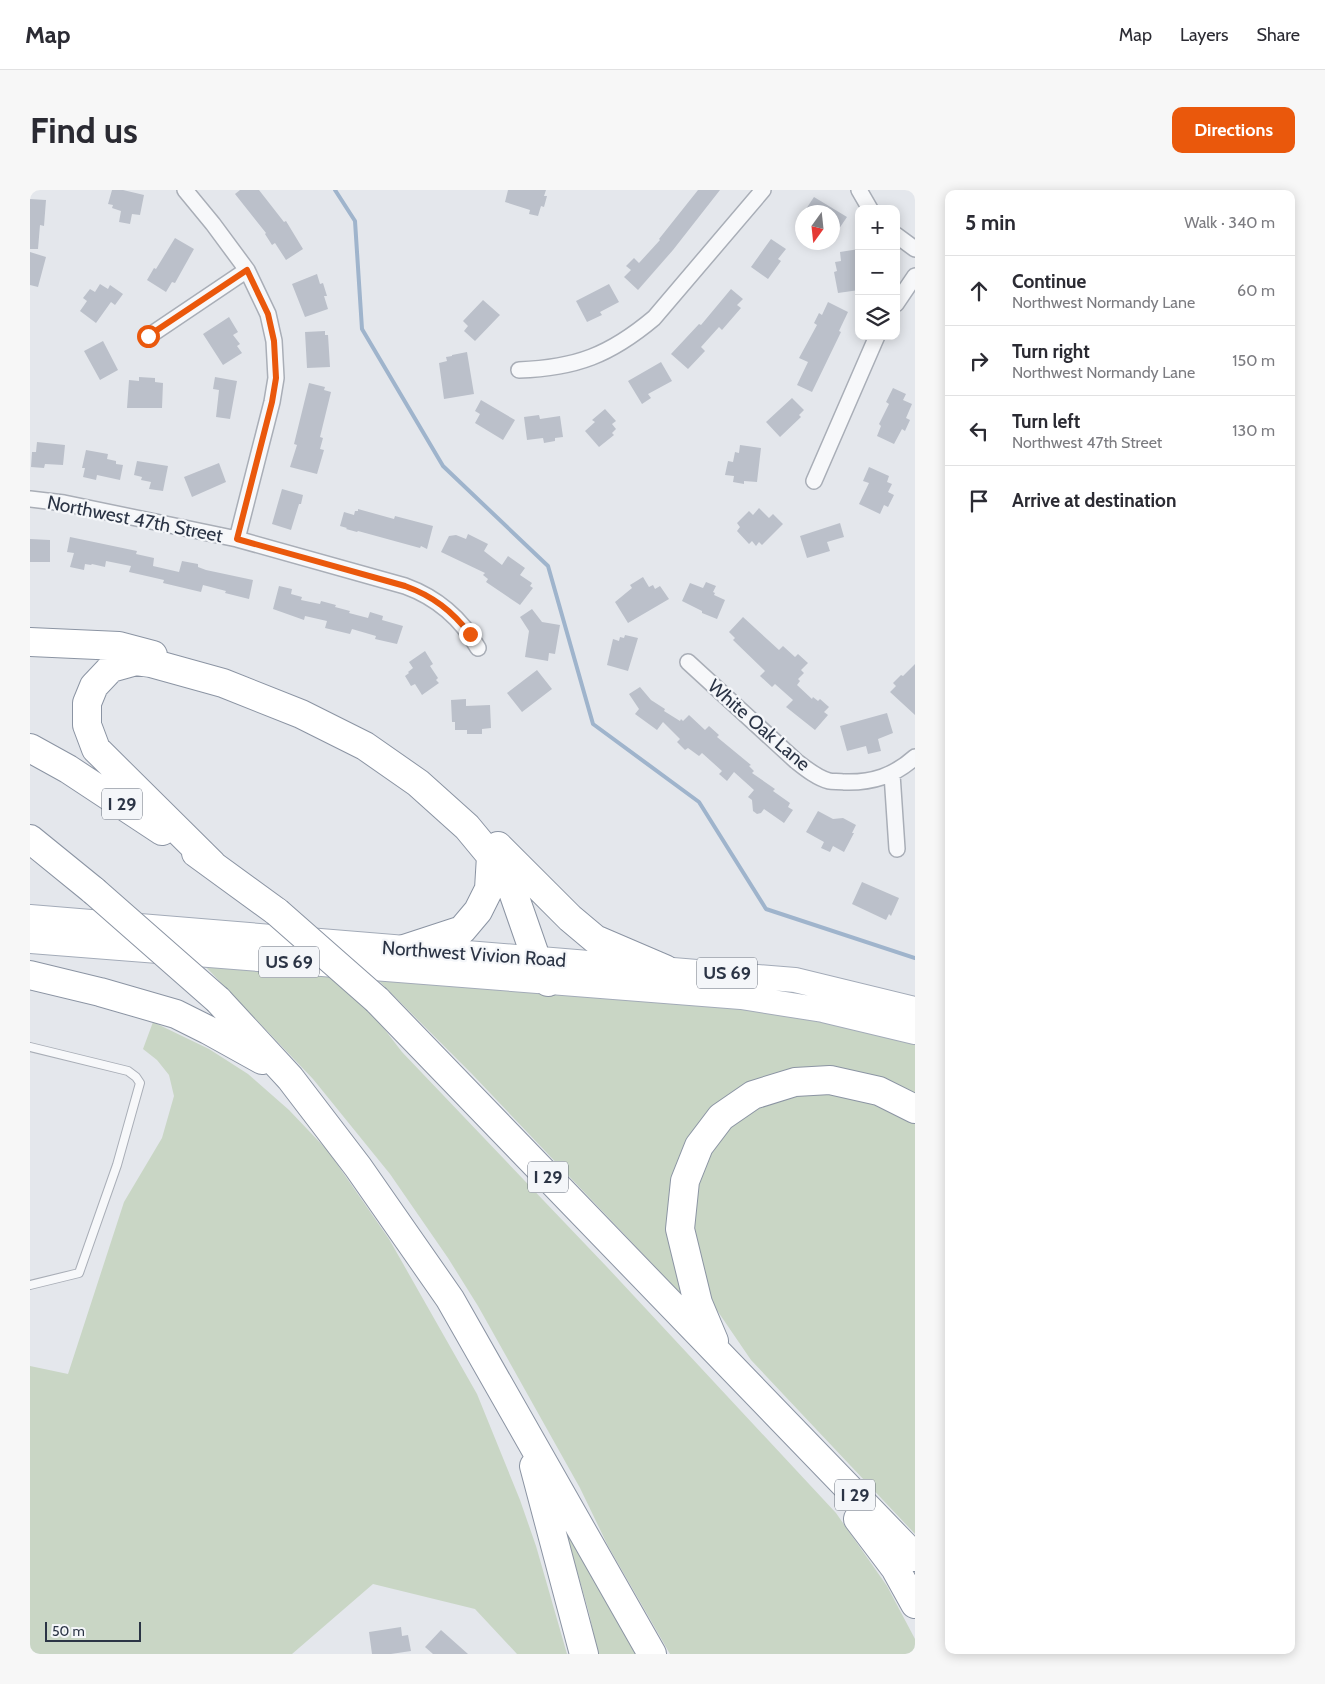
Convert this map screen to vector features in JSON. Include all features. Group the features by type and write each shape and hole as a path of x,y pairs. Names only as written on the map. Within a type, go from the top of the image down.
{"highway":[{"path":"30,642 119,646 197,666 269,690 381,744 431,779 570,918 595,939 665,969"},
{"path":"212,864 96,749 86,725 87,703 94,686 111,668 136,661 151,663 223,683 301,714 365,746 418,783 467,827 490,856 512,889 536,958 548,982"},
{"name":"I 29","path":"30,748 68,769 212,864 276,912 377,1000 915,1557"},
{"path":"30,839 94,891 218,1000 290,1078 358,1167 450,1299 652,1654"},
{"path":"404,949 462,930 478,911 489,889 490,856"},
{"path":"30,975 100,992 176,1014 243,1048 290,1078"},
{"path":"719,1354 698,1303 680,1230 685,1182 699,1146 721,1117 753,1095 795,1082 830,1080 879,1092 915,1109"},
{"path":"525,1431 584,1654"},
{"path":"795,1433 895,1568 915,1604"}],"main road":[{"name":"Northwest Vivion Road","path":"30,917 795,980 915,1009"},
{"name":"Northwest Vivion Road","path":"30,941 741,997 823,1010 915,1032"}],"street":[{"path":"185,190 247,270 268,314 274,341 276,378 272,402 237,539"},
{"path":"519,370 547,368 586,360 612,348 637,332 654,318 763,190"},
{"path":"859,190 868,205"},
{"path":"900,238 915,249"},
{"path":"148,336 247,270"},
{"path":"900,298 915,276"},
{"path":"814,481 875,340"},
{"name":"Northwest 47th Street","path":"30,499 64,503 237,539 405,586 421,592 448,610 470,634 478,648"},
{"name":"White Oak Lane","path":"688,662 796,761 829,781 858,782 875,780 892,774 915,757"},
{"path":"892,774 897,848"}],"lane":[{"path":"30,1047 128,1071 136,1077 140,1084 117,1165 79,1273 30,1285"}],"green space":[{"path":"204,965 329,974 379,1022 402,1052 607,1267 836,1513 887,1586 915,1639 915,1654 670,1654 608,1546 580,1488 478,1306 448,1258 390,1174 313,1079"},
{"path":"378,980 788,1013 891,1036 915,1044 915,1101 812,1072 697,1136 685,1290 681,1294 472,1074"},
{"path":"153,1022 209,1049 248,1074 289,1110 328,1151 389,1239 477,1394 520,1500 536,1546 567,1654 517,1654 475,1609 373,1584 292,1654 30,1654 30,1366 68,1374 124,1202 162,1138 174,1096 169,1075 157,1060 143,1049"},
{"path":"821,1089 856,1095 915,1119 915,1534 751,1360 710,1300 694,1261 690,1197 715,1141 735,1119 777,1096"},
{"path":"566,1532 571,1536 637,1654 598,1654 589,1613"}],"building":[{"path":"112,190 123,190 144,195 140,215 132,214 130,224 119,222 121,211 112,208 113,205 108,204"},
{"path":"240,190 259,190 284,222 286,221 303,249 286,260 275,243 272,245 266,233 235,194"},
{"path":"508,190 546,190 544,196 547,196 544,207 541,206 538,216 529,214 530,210 505,202"},
{"path":"698,190 720,190 673,250 638,290 624,277 631,270 626,266 634,258 639,263 660,240"},
{"path":"814,197 827,205 809,205"},
{"path":"30,199 46,200 44,226 40,225 38,249 30,249"},
{"path":"840,213 847,217 840,227"},
{"path":"175,238 194,249 175,283 172,282 166,292 147,280"},
{"path":"771,239 786,249 778,259 781,261 768,279 751,267"},
{"path":"855,250 855,291 838,293 834,272 837,271 835,262 841,261 840,252"},
{"path":"30,252 46,257 38,287 30,285"},
{"path":"317,274 320,284 323,283 328,309 305,317 292,284"},
{"path":"100,284 108,289 110,285 123,294 115,305 111,302 96,323 80,311 87,301 83,298 90,289 95,292"},
{"path":"609,284 619,302 600,312 602,315 587,322 576,301"},
{"path":"731,289 743,299 737,305 741,308 722,330 719,327 701,347 705,351 688,369 671,354 699,324 701,325"},
{"path":"483,300 500,315 475,341 464,331 468,326 463,321"},
{"path":"828,302 848,312 839,331 841,332 812,392 797,385 808,362 799,358 817,325 814,323 819,313 822,315"},
{"path":"229,317 238,332 233,335 240,344 237,346 242,353 223,365 203,334"},
{"path":"325,331 325,335 328,335 330,367 307,368 305,332"},
{"path":"103,341 118,370 100,380 84,351"},
{"path":"467,352 474,394 444,399 439,363 447,361 446,357"},
{"path":"661,362 672,381 648,394 651,398 642,404 628,381"},
{"path":"139,377 155,378 155,382 163,383 162,408 127,408 129,380 139,381"},
{"path":"215,377 237,381 230,419 216,417 219,390 213,389"},
{"path":"309,383 325,387 324,390 331,392 320,437 323,438 320,449 324,450 317,474 290,467 297,445 294,444"},
{"path":"893,388 906,394 903,400 912,404 906,418 910,420 905,431 902,429 894,444 877,436 881,426 879,424 889,404 886,402"},
{"path":"792,398 804,410 799,415 801,417 780,437 766,422"},
{"path":"481,400 515,420 503,440 475,423 480,414 475,411"},
{"path":"605,409 616,421 612,424 616,429 612,433 614,435 599,447 585,431 595,422 592,420"},
{"path":"539,415 540,419 560,416 563,437 544,443 543,438 527,440 524,417"},
{"path":"37,442 65,445 63,465 45,464 44,468 31,467 32,452 36,452"},
{"path":"740,445 761,448 757,482 744,481 744,484 733,482 734,476 725,475 728,461 733,462 735,452 739,453"},
{"path":"86,450 108,454 107,459 116,461 116,464 123,465 120,480 97,475 96,480 83,477 85,468 82,468"},
{"path":"137,461 168,466 163,491 149,489 151,482 141,480 142,477 134,475"},
{"path":"219,463 226,482 192,497 184,477"},
{"path":"869,467 889,476 887,482 892,484 888,492 894,495 888,507 884,505 880,514 859,504 869,483 863,481"},
{"path":"282,489 303,495 291,530 272,524"},
{"path":"759,508 769,518 773,514 783,524 762,545 759,542 756,546 752,541 749,544 737,531 740,527 737,523 749,511 753,515"},
{"path":"358,509 394,519 395,516 433,526 427,549 340,526 344,512 354,515"},
{"path":"840,523 844,537 827,542 830,551 807,558 800,536"},
{"path":"468,534 488,544 484,551 502,565 508,556 525,568 520,575 532,583 530,586 533,588 520,605 486,582 488,579 483,575 485,573 441,552 449,536 456,535 466,539"},
{"path":"70,537 137,551 136,554 154,558 153,566 179,572 182,561 198,564 198,567 206,570 253,580 249,599 203,585 201,592 163,583 164,580 129,572 131,566 106,561 105,567 85,564 84,570 70,567 74,553 67,552"},
{"path":"30,539 50,540 50,562 30,562"},
{"path":"643,577 649,587 653,585 655,589 660,586 669,599 628,623 615,602 632,588 630,585"},
{"path":"706,582 716,586 713,592 715,593 714,595 725,600 717,619 702,613 702,611 682,601 690,583 703,588"},
{"path":"279,586 292,589 291,594 302,597 301,600 320,604 321,601 336,605 335,607 350,611 349,613 368,618 370,612 383,616 382,620 403,626 397,644 375,639 376,636 352,629 350,634 325,628 327,621 305,616 304,620 273,609"},
{"path":"532,609 542,622 560,625 555,654 549,653 548,661 525,657 529,631 520,617"},
{"path":"743,617 779,650 783,646 795,657 798,654 808,663 801,670 804,673 798,679 800,681 797,685 812,699 813,697 818,701 820,699 829,707 824,712 828,715 815,730 786,707 793,700 775,684 772,687 760,676 765,671 733,640 735,638 729,632"},
{"path":"625,635 638,638 628,671 607,665 613,639 619,641 620,637 624,638"},
{"path":"425,651 433,664 430,666 439,683 422,695 415,684 411,686 405,676 413,668 409,662"},
{"path":"915,664 915,715 890,692 896,686 893,683"},
{"path":"537,670 552,689 522,712 507,693"},
{"path":"640,687 651,700 680,721 681,719 683,721 689,715 705,730 709,726 719,735 717,737 751,765 749,766 754,771 752,773 775,789 773,791 790,803 788,807 793,810 784,823 764,809 761,813 757,814 753,811 752,800 748,797 754,790 734,772 727,781 719,774 722,771 702,753 699,756 688,748 685,750 677,742 680,739 663,722 657,730 635,714 639,709 629,694"},
{"path":"466,699 466,706 490,705 491,728 482,729 482,734 467,734 467,730 455,730 455,722 452,722 451,700"},
{"path":"887,713 893,733 878,739 881,751 868,754 866,746 847,751 840,726"},
{"path":"818,811 833,819 843,818 856,825 844,852 833,846 830,852 821,848 824,842 806,832"},
{"path":"862,882 899,898 891,916 889,914 886,920 852,904"},
{"path":"401,1627 402,1636 408,1635 411,1651 372,1654 369,1632"},
{"path":"441,1630 468,1654 433,1654 425,1647"}],"waterway":[{"path":"335,190 355,221 362,329 443,466 548,566 593,724 699,802 766,909 915,958"}],"route":[{"path":"148,336 247,270 268,314 274,341 276,378 272,402 237,539 421,592 448,610 470,634"}]}
